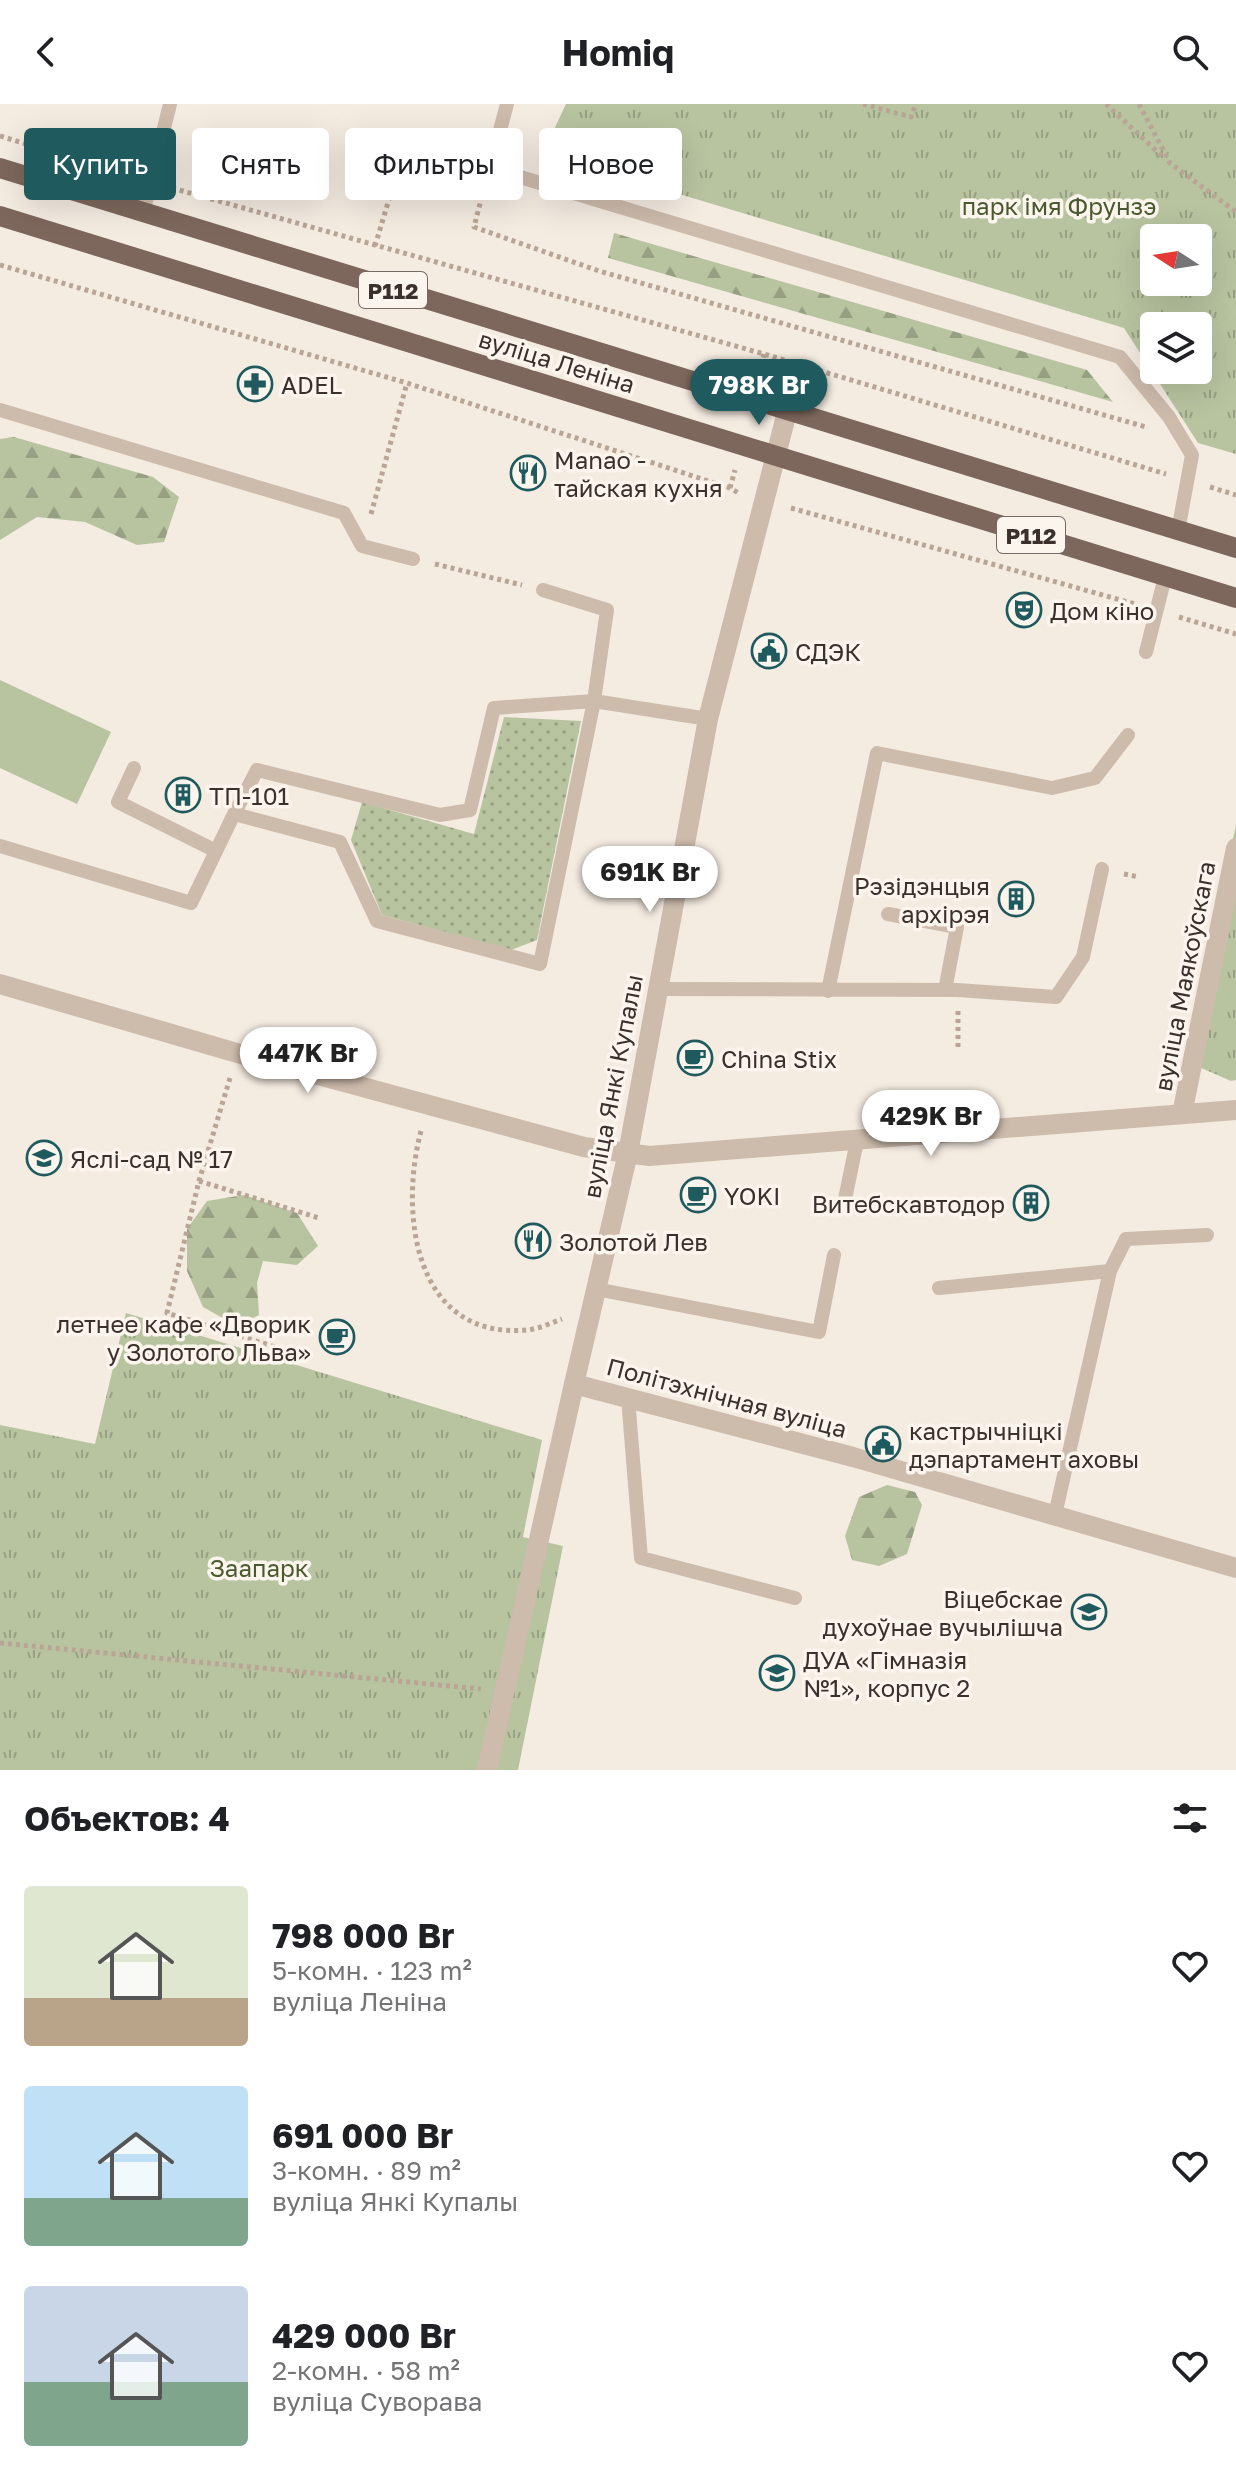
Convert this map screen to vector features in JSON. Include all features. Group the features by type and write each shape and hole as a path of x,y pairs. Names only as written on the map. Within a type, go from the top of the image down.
{"main road":[{"name":"вуліца Леніна","path":"0,168 1236,548"},
{"name":"вуліца Леніна","path":"0,216 1236,598"}],"street":[{"name":"вуліца Янкі Купалы","path":"487,1770 628,1153 708,719 787,412"},
{"name":"вуліца Маякоўскага","path":"1182,1114 1236,848"},
{"path":"0,984 584,1147 649,1156 1236,1110"},
{"name":"Політэхнічная вуліца","path":"574,1384 1055,1515 1236,1568"}],"lane":[{"path":"164,128 170,104"},
{"path":"501,128 507,104"},
{"path":"523,178 1120,357 1188,444 1192,455 1190,482 1178,531"},
{"path":"143,213 146,200"},
{"path":"0,410 344,513 362,546 413,559"},
{"path":"1146,652 1165,577"},
{"path":"234,814 340,842 377,921 540,964 594,701 607,610 543,590"},
{"path":"0,846 191,903 257,770 440,815 470,810 494,708 594,701 708,719"},
{"path":"828,991 877,753 1052,788 1095,778 1128,735"},
{"path":"134,768 118,802 216,851"},
{"path":"658,989 951,990 1056,997 1083,957 1102,869"},
{"path":"888,914 957,927 951,990"},
{"path":"844,1204 857,1141"},
{"path":"1055,1515 1110,1271 1126,1239 1207,1235"},
{"path":"596,1289 819,1332 834,1255"},
{"path":"939,1288 1110,1271"},
{"path":"628,1398 641,1558 795,1598"}],"path":[{"path":"863,104 911,117 916,104"},
{"path":"1106,104 1170,163 1236,212"},
{"path":"1139,104 1170,163"},
{"path":"0,136 24,143"},
{"path":"176,189 764,354 1190,482"},
{"path":"375,246 389,200"},
{"path":"481,200 474,227 599,271 1146,427 1188,444"},
{"path":"0,265 407,383 730,488 741,495"},
{"path":"759,374 764,354"},
{"path":"362,546 407,383"},
{"path":"730,488 735,469"},
{"path":"780,505 1236,634"},
{"path":"413,559 543,590"},
{"path":"951,990 958,1051"},
{"path":"230,1077 199,1181 167,1313 275,1347"},
{"path":"421,1131 411,1168 414,1235 434,1289 456,1315 488,1328 528,1330 566,1318"},
{"path":"199,1181 319,1218"},
{"path":"0,1643 506,1689"}],"green space":[{"name":"парк імя Фрунзэ","path":"566,104 1236,104 1236,454 1198,443 1160,384 1212,384 1212,312 1140,312 1140,353 1124,328 682,195 682,128 555,128"},
{"path":"614,233 1087,370 1113,402 608,258"},
{"path":"14,437 153,477 179,497 164,542 137,545 85,522 37,517 0,540 0,439"},
{"path":"0,680 111,732 77,804 0,768"},
{"path":"504,717 581,721 537,940 511,950 382,915 351,840 362,802 474,834"},
{"path":"1236,825 1236,1080 1231,1081 1183,1060"},
{"path":"244,1195 297,1213 318,1246 297,1265 263,1261 257,1283 259,1315 237,1326 203,1307 187,1271 187,1229 207,1201"},
{"name":"Заапарк","path":"126,1313 542,1440 523,1537 563,1546 518,1770 0,1770 0,1425 95,1444"},
{"path":"887,1485 915,1492 922,1505 907,1554 879,1566 852,1560 845,1536 859,1497"}],"place":[{"name":"ADEL","path":"255,384"},
{"name":"Manao - тайская кухня","path":"528,473"},
{"name":"Дом кіно","path":"1024,610"},
{"name":"СДЭК","path":"769,651"},
{"name":"ТП-101","path":"183,795"},
{"name":"Рэзідэнцыя архірэя","path":"1016,899"},
{"name":"China Stix","path":"695,1058"},
{"name":"Яслі-сад № 17","path":"44,1158"},
{"name":"YOKI","path":"698,1195"},
{"name":"Витебскавтодор","path":"1031,1203"},
{"name":"Золотой Лев","path":"533,1241"},
{"name":"летнее кафе «Дворик у Золотого Льва»","path":"337,1337"},
{"name":"кастрычніцкі дэпартамент аховы","path":"883,1444"},
{"name":"Віцебскае духоўнае вучылішча","path":"1089,1612"},
{"name":"ДУА «Гімназія №1», корпус 2","path":"777,1673"}]}
